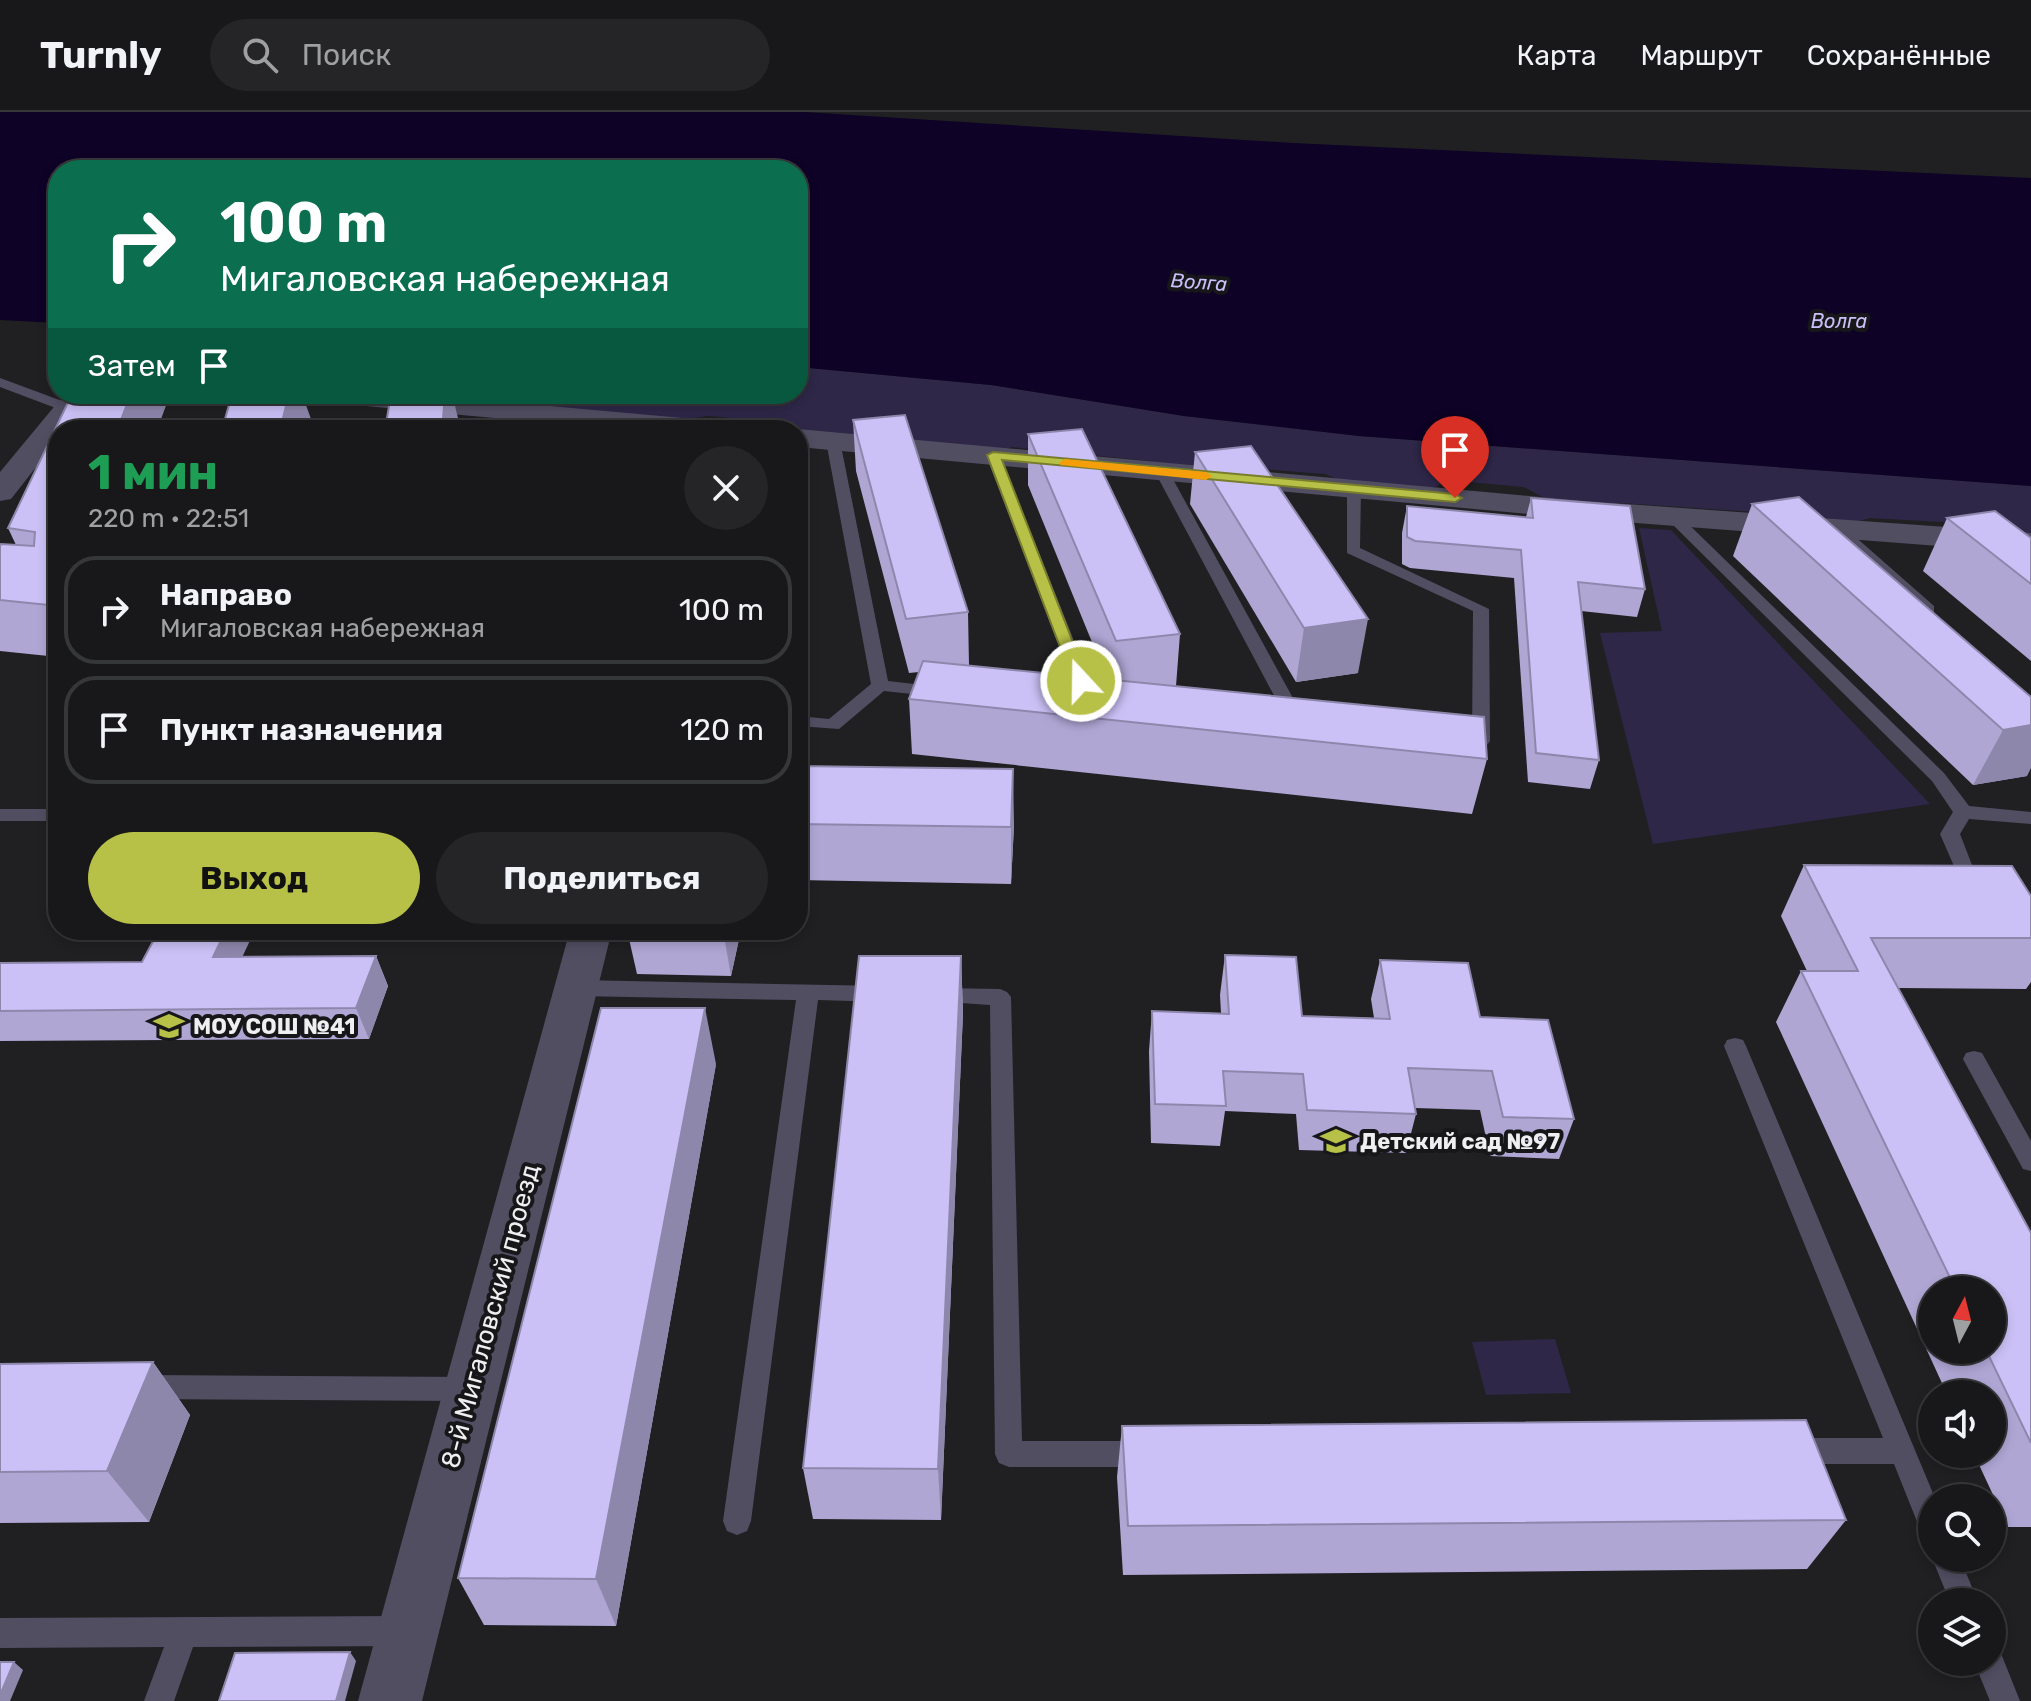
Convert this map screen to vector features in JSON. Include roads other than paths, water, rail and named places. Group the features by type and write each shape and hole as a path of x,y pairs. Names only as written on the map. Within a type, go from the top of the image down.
{"street":[{"path":"376,404 532,420"},
{"path":"0,492 48,438"},
{"path":"808,439 1354,489 2031,543"},
{"name":"8-й Мигаловский проезд","path":"390,1701 588,940"}],"lane":[{"path":"0,382 48,399"},
{"path":"833,441 880,685"},
{"path":"993,455 1091,709"},
{"path":"1162,472 1302,731"},
{"path":"1354,489 1352,550 1481,609 1481,749 1466,748"},
{"path":"1672,516 1938,777 1963,812 2031,818"},
{"path":"1838,529 1940,620"},
{"path":"808,722 833,725 880,685 956,694"},
{"path":"1963,812 1950,834 1964,868 1995,894"},
{"path":"0,815 48,815"},
{"path":"576,988 1000,997 1009,1454 1167,1454"},
{"path":"737,1521 808,993"},
{"path":"1735,1046 1918,1490"},
{"path":"1974,1059 2031,1162"},
{"path":"126,1387 471,1389"},
{"path":"1767,1451 1902,1451"},
{"path":"0,1633 408,1631"},
{"path":"159,1701 184,1632"},
{"path":"1995,1676 2005,1701"}],"water":[{"name":"Волга","path":"0,112 805,112 1293,143 2031,178 2031,486 1359,436 1184,416 991,385 808,368 808,160 48,160 48,322 0,320"}],"place":[{"name":"МОУ СОШ №41","path":"169,1026"},
{"name":"Детский сад №97","path":"1336,1141"}]}
